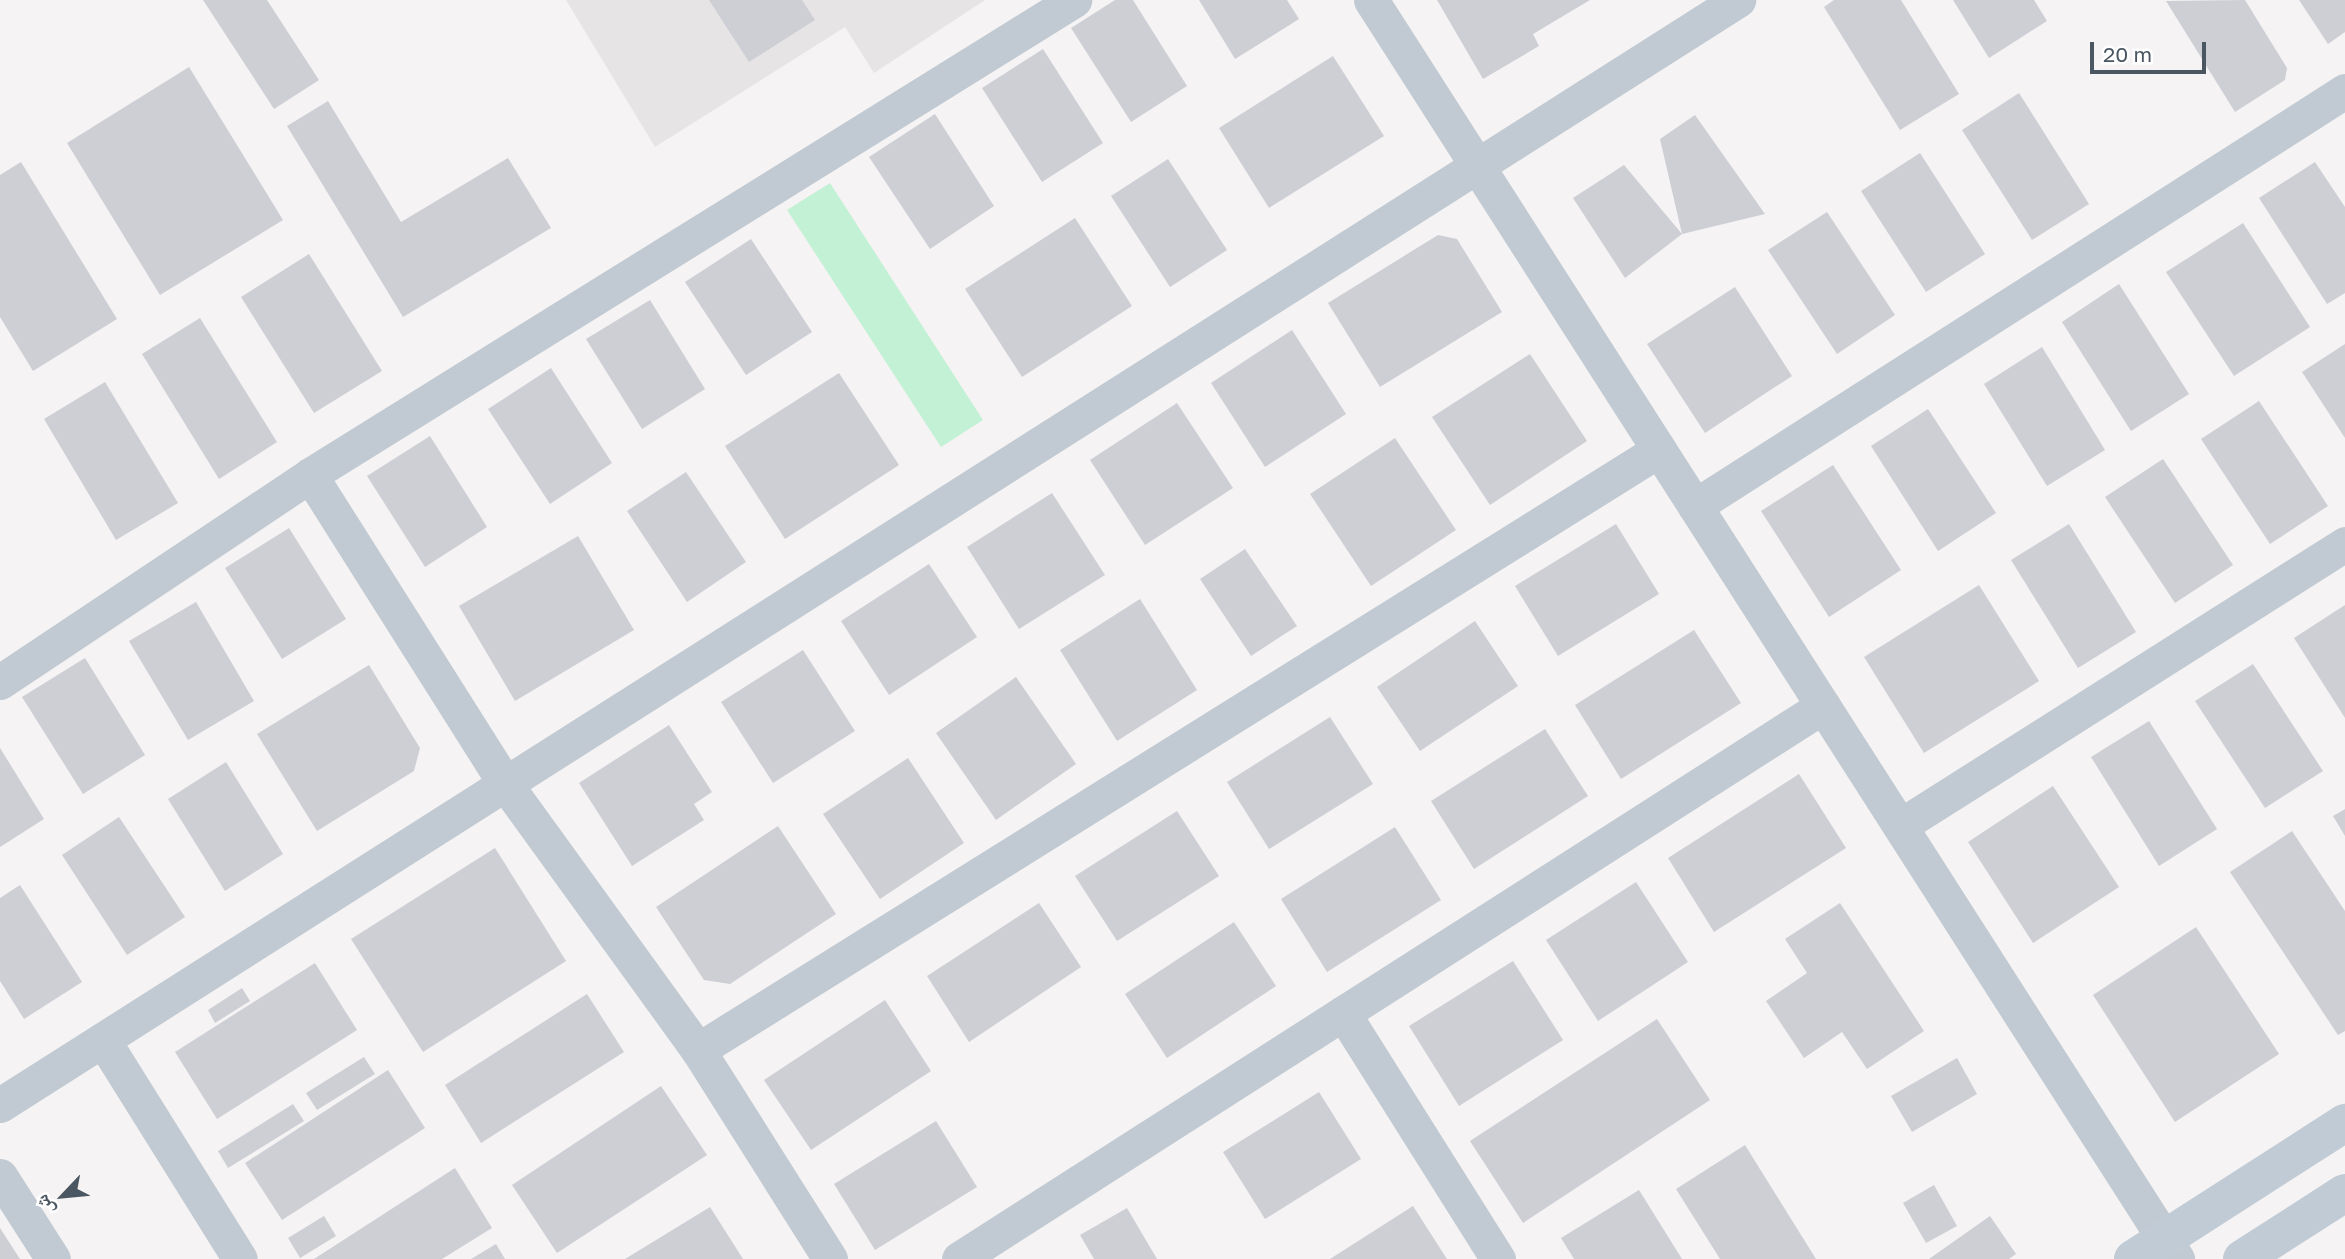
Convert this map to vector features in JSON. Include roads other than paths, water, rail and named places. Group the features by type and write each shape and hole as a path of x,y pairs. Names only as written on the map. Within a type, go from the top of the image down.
{"street":[{"path":"0,681 310,475 1074,0"},
{"path":"1371,0 1900,826 2158,1252 2345,1123"},
{"path":"0,1105 504,782 1738,0"},
{"path":"1695,506 2345,91"},
{"path":"698,1050 1659,450"},
{"path":"310,475 504,782 698,1050 830,1259"},
{"path":"1900,826 2345,544"},
{"path":"959,1259 1823,706"},
{"path":"1343,1013 1498,1259"},
{"path":"103,1040 240,1259"},
{"path":"0,1176 53,1259"},
{"path":"2242,1259 2345,1193"}]}
